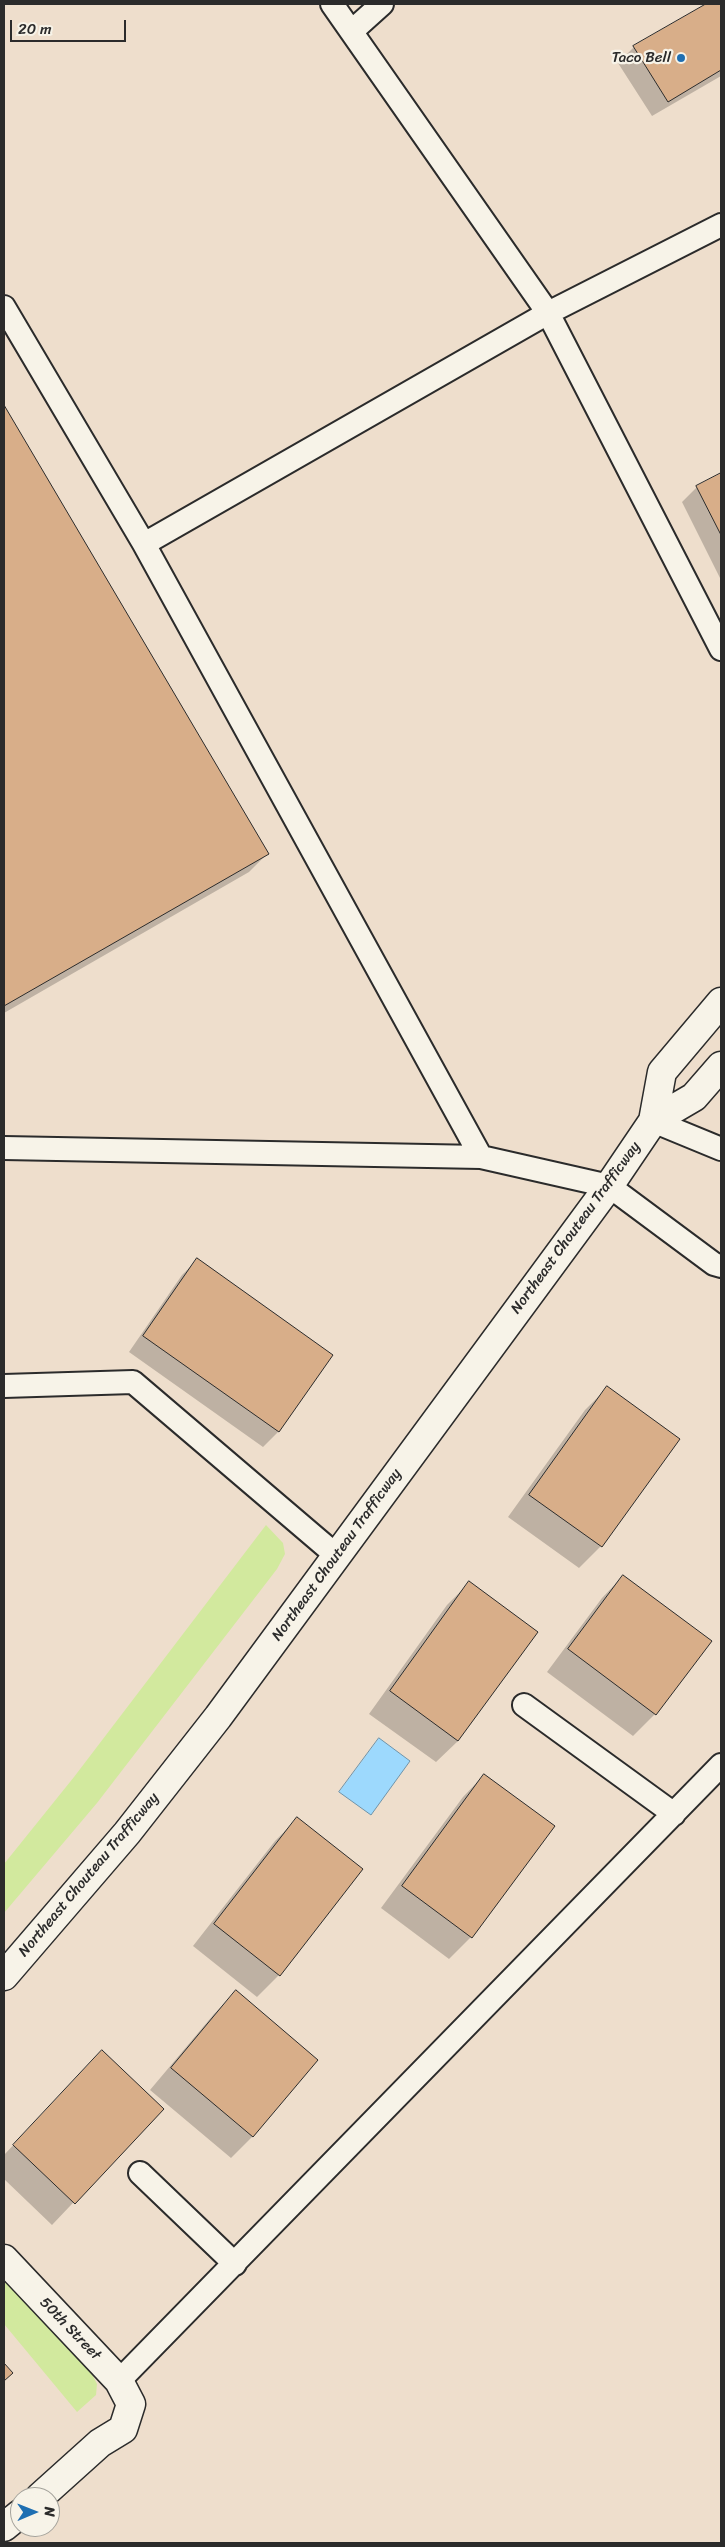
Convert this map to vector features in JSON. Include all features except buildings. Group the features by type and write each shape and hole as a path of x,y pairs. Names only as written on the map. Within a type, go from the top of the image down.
{"main road":[{"name":"Northeast Chouteau Trafficway","path":"4,1976 127,1833 218,1717 337,1556 609,1186 653,1121 662,1072 721,1002"},
{"name":"Northeast Chouteau Trafficway","path":"653,1121 694,1098 721,1066"},
{"name":"50th Street","path":"4,2260 125,2392"},
{"path":"51,2487 100,2443 122,2429 125,2392"}],"lane":[{"path":"332,4 548,313 721,649"},
{"path":"352,32 382,4"},
{"path":"144,544 548,313 721,225"},
{"path":"4,307 144,544 481,1157"},
{"path":"653,1121 721,1149"},
{"path":"4,1148 481,1157 609,1186 714,1264 721,1266"},
{"path":"4,1386 133,1382 337,1556"},
{"path":"524,1706 674,1814"},
{"path":"125,2392 235,2264 721,1765"},
{"path":"140,2173 235,2264"}],"green space":[{"path":"266,1525 283,1543 285,1554 277,1569 97,1803 4,1913 4,1864 74,1777"},
{"path":"4,2278 90,2370 97,2384 96,2395 77,2412 4,2324"}],"water":[{"path":"379,1738 410,1761 371,1815 339,1792"}],"place":[{"name":"Taco Bell","path":"681,58"}]}
